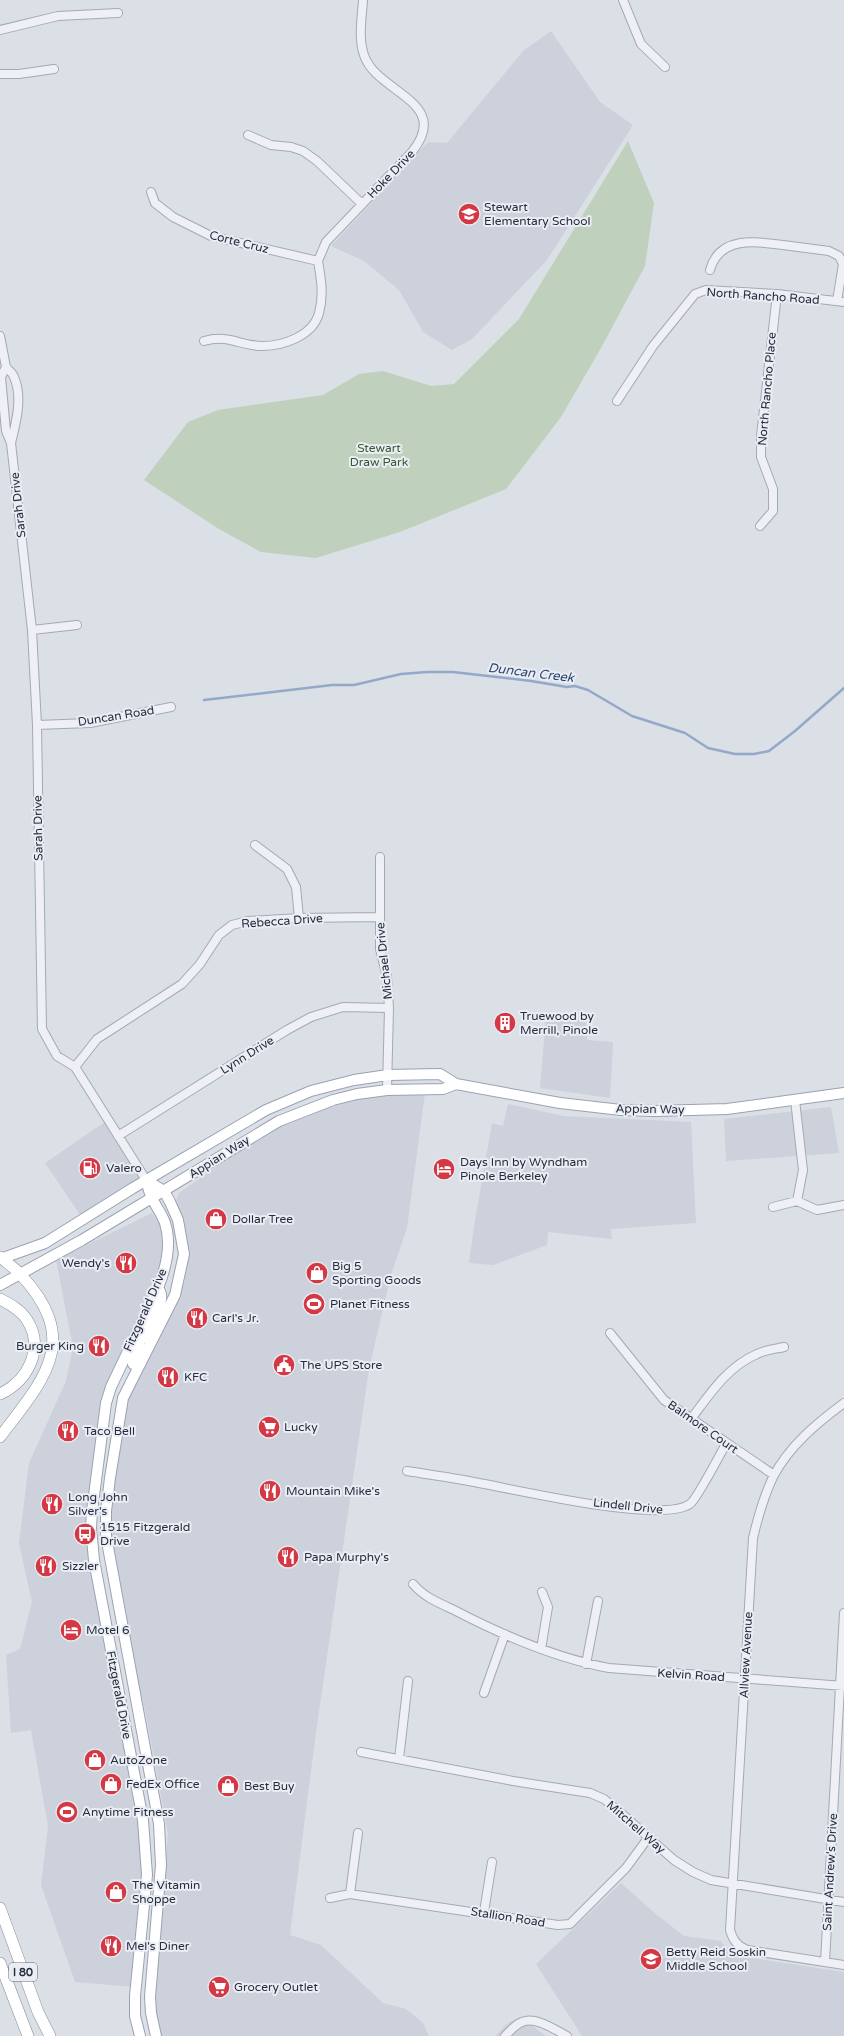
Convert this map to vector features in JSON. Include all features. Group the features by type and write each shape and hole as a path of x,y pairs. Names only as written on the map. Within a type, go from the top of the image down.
{"highway":[{"path":"0,1437 39,1385 47,1370 54,1346 53,1328 49,1315 21,1274 1,1258"},
{"path":"0,1299 13,1306 26,1319 33,1331 35,1349 30,1367 18,1383 0,1394"},
{"name":"I 80","path":"0,1908 38,2012 50,2036"},
{"name":"I 80","path":"0,1963 28,2036"}],"main road":[{"name":"Appian Way","path":"1,1258 45,1244 146,1180 266,1110 311,1091 330,1085 388,1075 440,1074 456,1084 560,1103 621,1110 655,1111 727,1108 844,1093"},
{"name":"Appian Way","path":"0,1285 164,1191 279,1121 333,1100 387,1090 443,1089 456,1084"},
{"path":"146,1180 164,1191"},
{"name":"Fitzgerald Drive","path":"140,2036 135,2016 135,1996 147,1875 146,1844 143,1820 94,1560 91,1528 106,1404 110,1387 158,1288 164,1272 168,1238 165,1223 152,1198 146,1180"},
{"name":"Fitzgerald Drive","path":"156,2036 151,2013 150,1997 161,1865 159,1824 106,1536 106,1511 118,1421 123,1398 129,1383 175,1295 184,1254 178,1220 164,1191"},
{"path":"150,1343 149,1328 161,1302 161,1292 158,1288"},
{"path":"129,1383 129,1372 140,1345 141,1338 137,1332"}],"street":[{"name":"Hoke Drive","path":"318,261 326,242 416,148 422,136 423,118 419,110 378,75 364,55 362,40 363,0"},
{"path":"622,0 641,44 665,67"},
{"path":"0,30 58,16 118,13"},
{"path":"0,74 19,74 54,69"},
{"path":"248,135 271,145 291,147 303,151 317,161 362,204"},
{"name":"Corte Cruz","path":"151,192 155,203 173,217 211,236 318,261"},
{"path":"710,270 712,262 720,251 736,243 753,241 830,251 839,256 843,264 841,302"},
{"path":"204,341 217,337 260,346 279,345 297,338 309,328 319,314 323,287 318,261"},
{"name":"North Rancho Road","path":"617,402 653,346 695,294 706,290 777,294 841,302"},
{"name":"North Rancho Place","path":"760,526 773,511 773,489 762,457 761,436 777,294"},
{"name":"Sarah Drive","path":"0,336 6,368 14,375 17,390 17,420 11,443"},
{"name":"Sarah Drive","path":"6,368 1,376 6,431 11,443 32,630 37,725 42,1029 57,1056 75,1067 146,1180"},
{"path":"32,630 77,625"},
{"name":"Duncan Road","path":"37,725 90,723 171,707"},
{"path":"255,845 287,869 296,887 299,918"},
{"name":"Michael Drive","path":"380,857 380,949 387,977 388,1008 387,1090"},
{"name":"Rebecca Drive","path":"75,1067 97,1039 182,984 200,964 219,935 232,925 248,921 299,918 379,918"},
{"name":"Lynn Drive","path":"118,1136 287,1030 311,1017 343,1008 388,1008"},
{"path":"795,1100 803,1170 797,1200"},
{"path":"773,1207 797,1200 817,1210 844,1205"},
{"name":"Balmore Court","path":"610,1333 664,1400 726,1444 774,1475"},
{"path":"691,1419 720,1381 743,1361 758,1353 784,1347"},
{"name":"Allview Avenue","path":"825,1962 747,1950 739,1947 732,1939 730,1930 753,1538 762,1504 774,1475 794,1448 816,1424 844,1403"},
{"name":"Lindell Drive","path":"407,1471 480,1483 518,1492 625,1508 664,1511 678,1510 692,1503 726,1444"},
{"name":"Kelvin Road","path":"413,1584 421,1594 478,1623 541,1649 586,1664 609,1668 842,1686"},
{"path":"541,1649 548,1607 542,1592"},
{"path":"586,1664 598,1601"},
{"name":"Saint Andrew's Drive","path":"825,1962 842,1686 844,1613"},
{"path":"484,1693 505,1634"},
{"path":"399,1759 408,1681"},
{"name":"Mitchell Way","path":"361,1752 513,1781 590,1793 604,1799 674,1860 693,1872 711,1880 844,1902"},
{"path":"350,1894 358,1833"},
{"name":"Stallion Road","path":"330,1898 350,1894 484,1912 558,1925 570,1924 626,1868 648,1838"},
{"path":"484,1912 492,1862"},
{"path":"825,1962 844,1965"},
{"path":"504,2036 522,2022 528,2021 539,2022 568,2036"}],"shaded area":[{"name":"Stewart Elementary School","path":"551,31 600,102 633,125 547,260 472,339 452,350 423,332 399,290 364,261 331,246 428,142 447,143 523,51"},
{"path":"546,1017 586,1020 587,1040 613,1042 610,1098 540,1088"},
{"path":"425,1093 407,1228 391,1275 369,1369 316,1732 290,1935 321,1945 383,2003 406,2009 423,2023 429,2036 158,2036 152,2012 168,1834 145,1710 127,1640 112,1559 109,1520 114,1470 127,1401 150,1350 184,1284 189,1257 186,1240 174,1205 179,1193 230,1157 280,1127 325,1109 367,1097"},
{"path":"508,1104 564,1116 691,1122 696,1223 611,1229 612,1239 548,1232 547,1245 493,1265 469,1263 492,1123 503,1126"},
{"path":"831,1107 839,1153 726,1161 724,1119"},
{"path":"105,1122 142,1181 81,1216 45,1163"},
{"path":"152,1213 165,1231 164,1264 107,1390 93,1481 94,1576 141,1827 143,1877 135,1987 75,1982 41,1885 48,1826 31,1730 11,1733 6,1655 20,1649 32,1602 19,1544 29,1463 66,1381 73,1347 56,1260"},
{"name":"Betty Reid Soskin Middle School","path":"621,1883 657,1915 684,1936 721,1941 732,1955 844,1972 844,2036 582,2036 536,1964"},
{"path":"521,2017 546,2036 495,2036 509,2022"}],"green space":[{"name":"Stewart Draw Park","path":"628,141 654,203 645,266 601,348 561,417 506,489 400,532 316,558 261,552 219,529 144,480 188,422 218,410 323,395 359,374 383,371 431,386 454,384 519,319"}],"waterway":[{"name":"Duncan Creek","path":"204,700 332,685 354,685 401,674 453,672 531,681 567,687 575,686 588,690 632,716 685,733 708,748 735,754 754,754 769,751 795,731 844,688"}],"place":[{"name":"Stewart Elementary School","path":"469,214"},
{"name":"Truewood by Merrill, Pinole","path":"505,1023"},
{"name":"Valero","path":"90,1168"},
{"name":"Days Inn by Wyndham Pinole Berkeley","path":"444,1169"},
{"name":"Dollar Tree","path":"216,1219"},
{"name":"Wendy's","path":"126,1263"},
{"name":"Big 5 Sporting Goods","path":"317,1273"},
{"name":"Planet Fitness","path":"314,1304"},
{"name":"Carl's Jr.","path":"197,1318"},
{"name":"Burger King","path":"99,1346"},
{"name":"The UPS Store","path":"284,1365"},
{"name":"KFC","path":"168,1377"},
{"name":"Lucky","path":"269,1427"},
{"name":"Taco Bell","path":"68,1431"},
{"name":"Mountain Mike's","path":"270,1491"},
{"name":"Long John Silver's","path":"52,1504"},
{"name":"1515 Fitzgerald Drive","path":"85,1534"},
{"name":"Papa Murphy's","path":"288,1557"},
{"name":"Sizzler","path":"46,1566"},
{"name":"Motel 6","path":"71,1630"},
{"name":"AutoZone","path":"95,1760"},
{"name":"FedEx Office","path":"111,1784"},
{"name":"Best Buy","path":"228,1786"},
{"name":"Anytime Fitness","path":"67,1812"},
{"name":"The Vitamin Shoppe","path":"116,1892"},
{"name":"Mel's Diner","path":"111,1946"},
{"name":"Betty Reid Soskin Middle School","path":"651,1959"},
{"name":"Grocery Outlet","path":"219,1987"}]}
